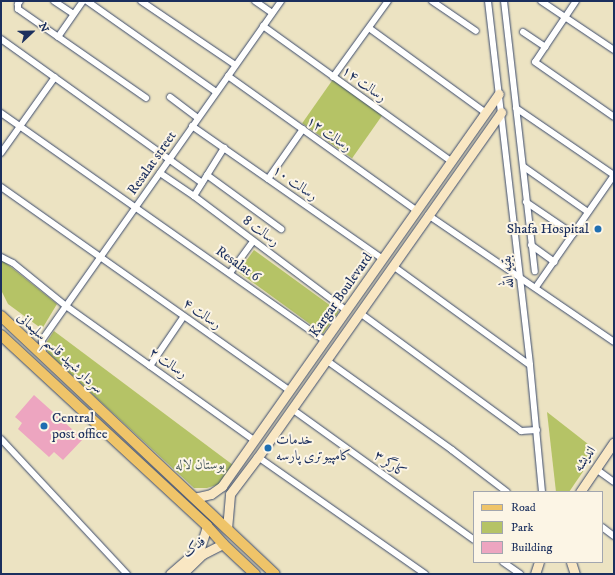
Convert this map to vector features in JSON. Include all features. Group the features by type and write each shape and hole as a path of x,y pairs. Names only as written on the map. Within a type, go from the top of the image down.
{"main road":[{"name":"سردار شهید قاسم سلیمانی","path":"1,316 275,574"},
{"path":"1,335 207,526 223,544 255,574"}],"street":[{"path":"20,1 18,9 146,98"},
{"path":"54,1 73,14"},
{"path":"58,36 83,1"},
{"path":"86,1 216,92"},
{"path":"141,1 235,65"},
{"path":"255,1 272,13"},
{"name":"Resalat street","path":"42,340 281,1"},
{"path":"333,77 388,1"},
{"path":"432,1 476,31"},
{"name":"بقیه الله","path":"488,1 530,365 542,491"},
{"name":"بقیه الله","path":"504,1 535,271"},
{"path":"540,1 614,50"},
{"path":"576,1 535,62 614,117"},
{"name":"رسالت ۱۴","path":"263,26 452,162"},
{"path":"369,28 486,113"},
{"path":"523,32 545,48"},
{"path":"1,39 170,158 202,183"},
{"name":"رسالت ۱۲","path":"228,76 417,211"},
{"path":"1,153 55,77"},
{"name":"Kargar Boulevard","path":"194,498 211,494 222,486 256,441 499,94"},
{"path":"170,97 198,118"},
{"path":"516,108 614,175 536,288"},
{"name":"Kargar Boulevard","path":"230,494 292,410 501,112"},
{"name":"Resalat 6","path":"1,113 326,341"},
{"name":"رسالت ۱۰","path":"192,126 383,259"},
{"path":"268,179 303,130"},
{"path":"194,196 224,148"},
{"path":"524,167 588,212"},
{"name":"رسالت 8","path":"160,173 194,196 347,311"},
{"path":"207,175 281,230"},
{"name":"رسالت ۴","path":"1,187 290,391"},
{"path":"526,202 573,234"},
{"path":"428,215 520,276 614,342"},
{"path":"230,273 253,240"},
{"path":"532,245 554,262"},
{"name":"رسالت ۲","path":"1,256 13,263 66,306 256,441"},
{"path":"393,266 530,365"},
{"path":"360,313 521,431 536,430"},
{"path":"150,366 184,316"},
{"path":"23,338 42,340 44,357"},
{"path":"326,360 452,450 505,491"},
{"path":"303,374 312,380"},
{"name":"کارگر ۳","path":"292,410 473,539"},
{"path":"1,439 127,574"},
{"name":"اندیشه","path":"581,491 614,442"},
{"path":"258,457 425,574"},
{"path":"596,469 614,482"},
{"path":"222,486 224,492 230,494 227,529"},
{"name":"فدک","path":"182,574 201,551 207,526"},
{"path":"603,528 614,536"},
{"name":"فدک","path":"170,574 201,551 223,544"},
{"path":"505,563 520,574"},
{"path":"534,573 539,563"},
{"path":"572,563 575,574"}],"green space":[{"path":"336,75 386,110 352,158 302,123"},
{"path":"254,250 339,312 323,334 238,272"},
{"path":"1,259 57,304 42,329 8,304 1,290"},
{"name":"بوستان لاله","path":"54,331 233,465 220,484 207,488 194,488 48,353 46,343"},
{"path":"547,412 597,451 570,491 556,491"}],"building":[{"name":"Central post office","path":"34,395 83,439 63,460 54,452 49,457 18,429 22,423 15,417"}],"place":[{"name":"Shafa Hospital","path":"598,229"},
{"name":"Central post office","path":"44,426"},
{"name":"خدمات کامپیوتری پارسه","path":"268,448"}]}
